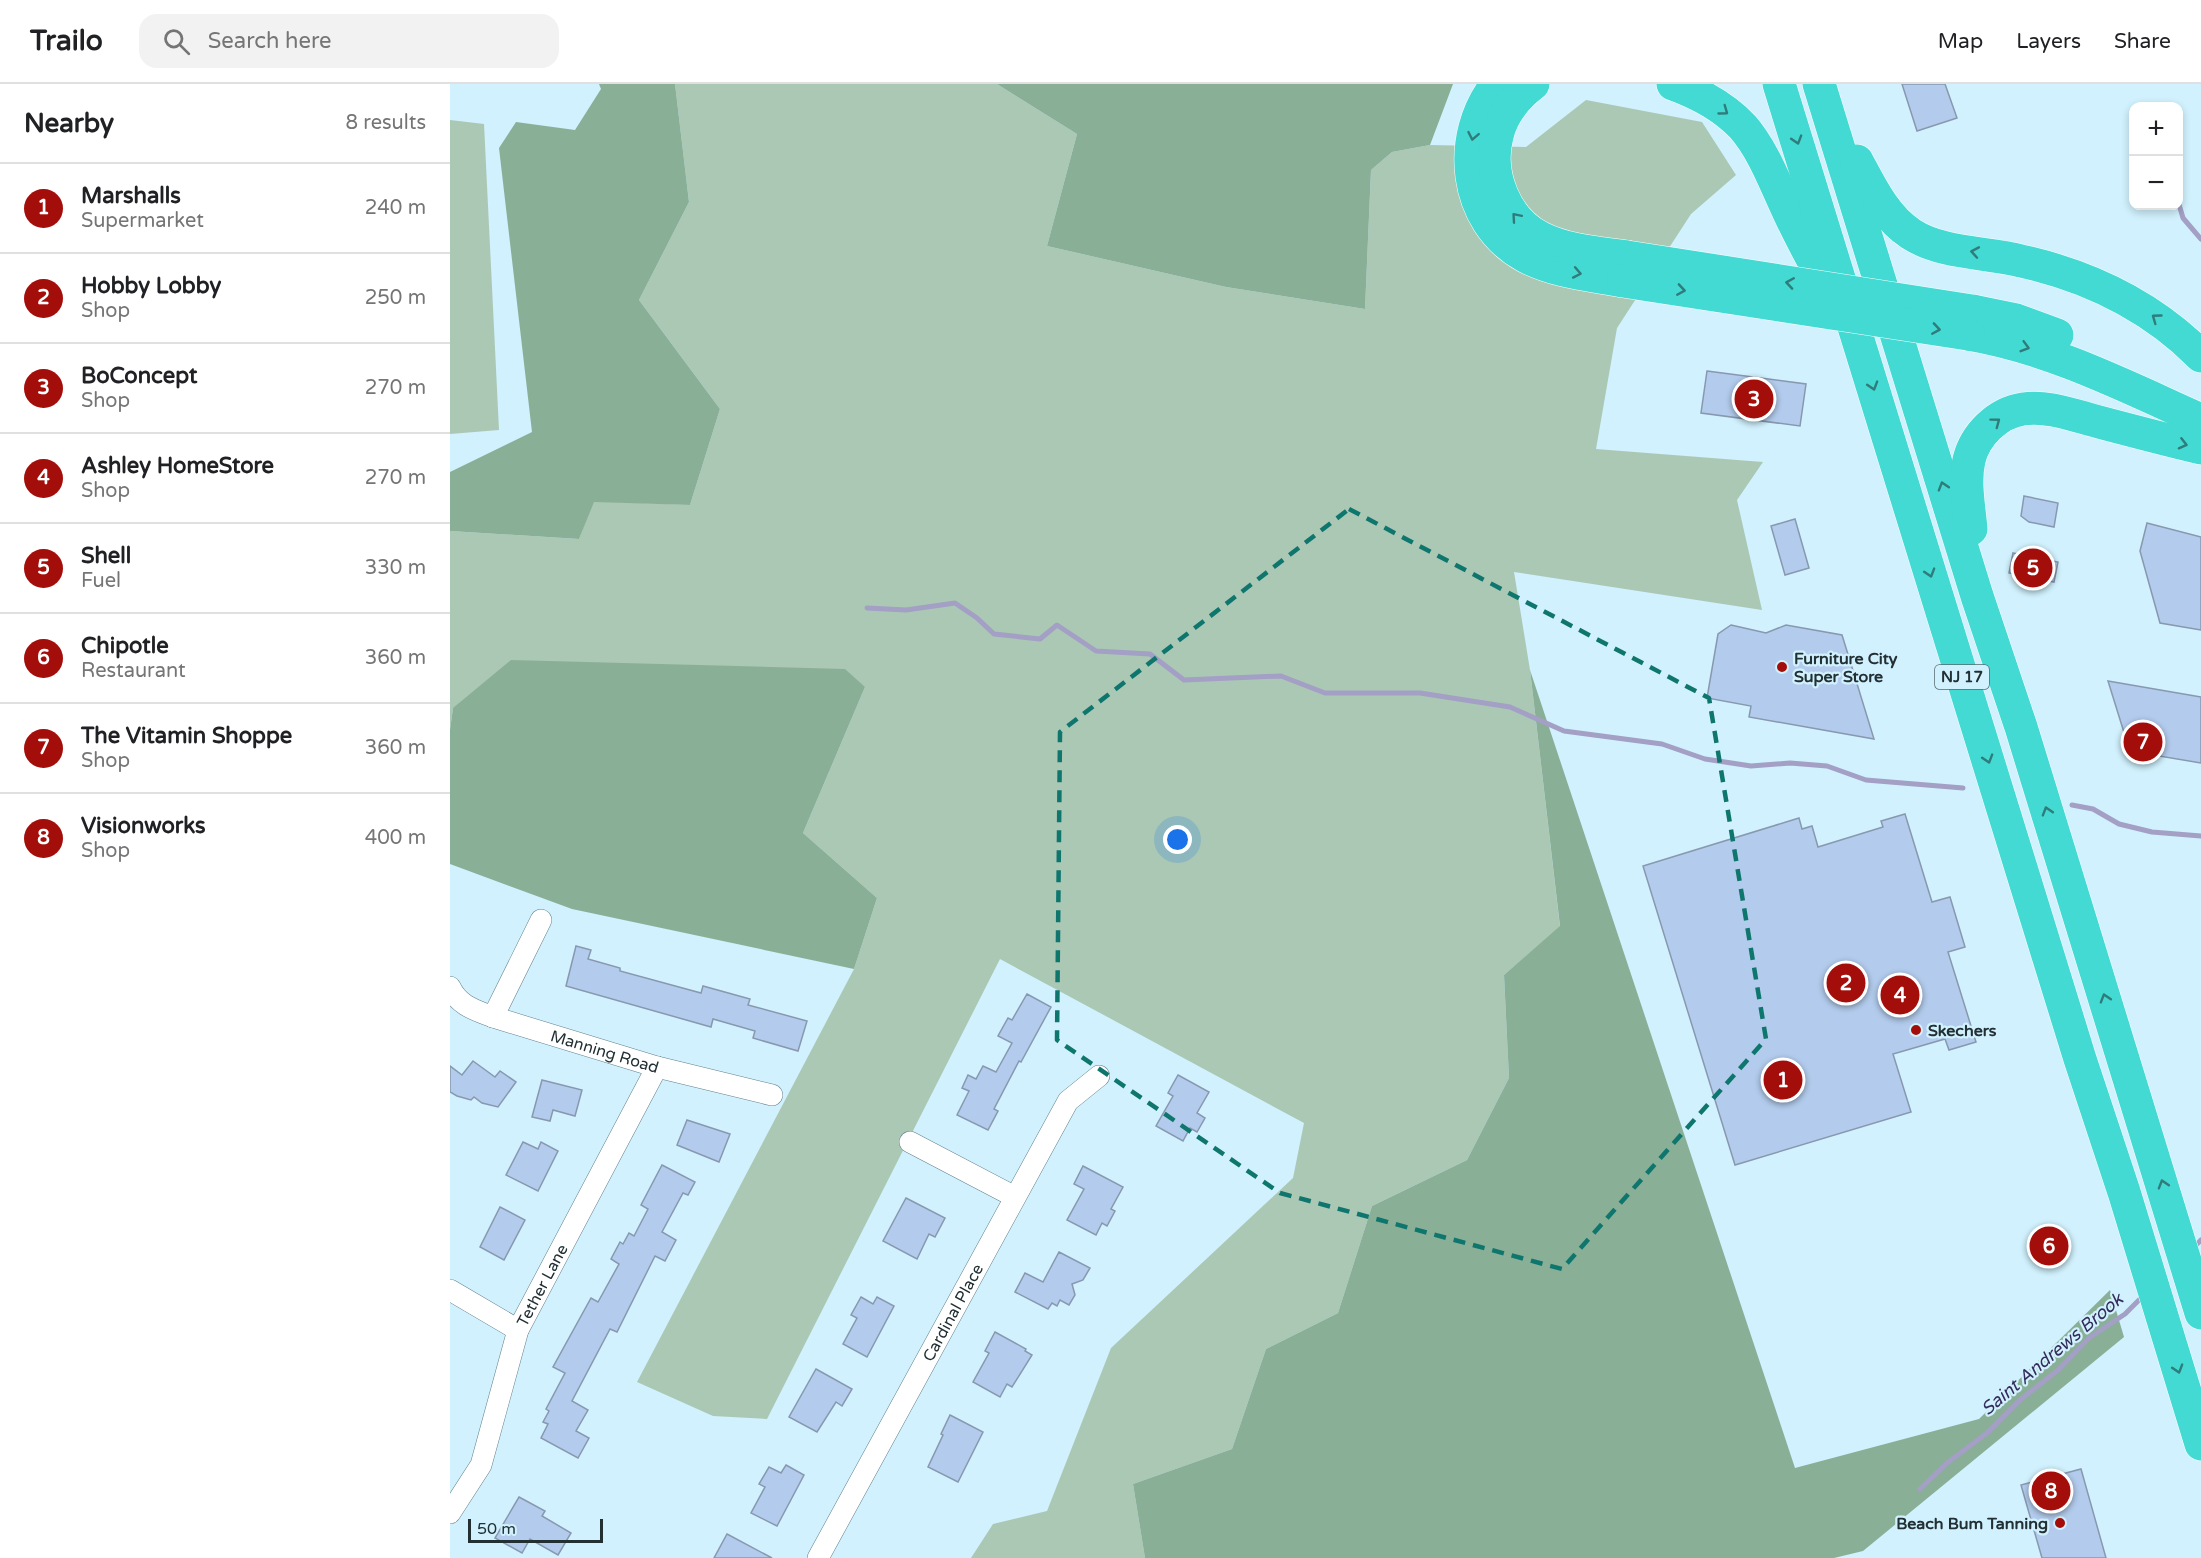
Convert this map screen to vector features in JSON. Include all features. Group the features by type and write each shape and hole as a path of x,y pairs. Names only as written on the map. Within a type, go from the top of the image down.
{"highway":[{"path":"1497,84 1481,108 1473,133 1470,148 1475,194 1490,225 1512,248 1538,262 1563,270 1625,269 1970,323 2016,320 2128,365 2201,400"},
{"path":"1533,84 1513,103 1497,136 1495,170 1497,182 1508,207 1516,219 1539,237 1625,269"},
{"path":"1673,84 1704,97 1723,109 1754,142 1817,269 1859,341"},
{"name":"NJ 17","path":"1779,84 2201,1444"},
{"path":"1823,97 1881,203 1898,224 1910,233 1934,244 2022,261 2088,282 2131,302 2150,314 2201,356"},
{"name":"NJ 17","path":"1823,97 1977,596 2021,727 2201,1312"},
{"path":"1970,323 2056,357 2201,420"},
{"path":"1977,596 1967,472 1972,450 1993,423 2013,411 2045,409 2201,448"}],"street":[{"path":"493,1017 541,920"},
{"name":"Manning Road","path":"450,987 455,999 467,1007 493,1017 657,1067 772,1095"},
{"name":"Tether Lane","path":"450,1513 481,1465 518,1330 657,1067"},
{"name":"Cardinal Place","path":"818,1558 1068,1101 1099,1076"},
{"path":"910,1142 1015,1197"},
{"path":"450,1290 518,1330"}],"highlighted area":[{"path":"1349,509 1709,698 1766,1039 1562,1269 1280,1193 1057,1040 1060,732"}],"green space":[{"path":"599,84 675,84 689,202 639,300 720,409 690,505 594,502 579,539 450,531 450,472 532,432 499,148 516,122 575,130 601,89"},
{"path":"675,84 997,84 1077,134 1047,246 1226,287 1365,309 1371,170 1392,152 1430,145 1526,147 1586,100 1702,122 1736,175 1691,214 1617,328 1596,449 1763,462 1737,500 1762,610 1514,572 1530,670 1560,927 1504,975 1509,1078 1467,1160 1372,1206 1338,1313 1266,1349 1232,1449 1133,1484 1145,1558 971,1558 993,1524 1047,1511 1111,1348 1293,1178 1304,1123 1000,959 767,1419 713,1416 637,1382 854,969 877,898 803,833 865,687 453,708 450,730 450,531 579,539 593,501 690,505 720,409 639,300 689,202"},
{"path":"997,84 1453,84 1430,145 1392,152 1371,170 1365,309 1226,287 1047,246 1077,134"},
{"path":"450,120 484,124 499,430 450,434"},
{"path":"511,660 845,669 865,687 803,833 877,898 854,969 572,909 450,864 450,730 453,708"},
{"path":"1530,670 1795,1468 1979,1419 2110,1290 2124,1337 1863,1551 1834,1558 1145,1558 1133,1484 1232,1449 1266,1349 1338,1313 1372,1206 1467,1160 1509,1078 1504,975 1560,926"}],"building":[{"path":"1902,84 1945,84 1957,118 1917,131"},
{"path":"1707,371 1806,384 1800,426 1701,413"},
{"path":"2024,496 2058,503 2054,527 2029,522 2021,516"},
{"path":"1795,519 1809,568 1785,575 1771,526"},
{"path":"2147,523 2201,537 2201,630 2160,623 2140,551"},
{"path":"2013,553 2058,562 2054,582 2009,573"},
{"name":"Furniture City Super Store","path":"1731,625 1766,633 1786,625 1842,635 1874,739 1749,717 1751,706 1707,698 1718,634"},
{"path":"2108,681 2201,697 2201,763 2135,752 2136,744 2127,742"},
{"path":"1905,814 1932,902 1950,897 1965,947 1948,952 1976,1042 1949,1050 1945,1039 1893,1054 1911,1112 1735,1165 1643,866 1799,818 1802,829 1812,826 1818,847 1883,827 1881,821"},
{"path":"576,946 591,950 588,959 620,968 620,971 701,993 703,986 750,999 748,1005 807,1021 798,1051 753,1038 755,1031 713,1019 711,1027 566,986"},
{"path":"1027,994 1051,1007 994,1109 998,1111 988,1130 957,1115 969,1091 962,1088 968,1075 976,1079 983,1066 996,1072 1012,1043 998,1036 1008,1018 1012,1020"},
{"path":"473,1061 495,1077 500,1071 516,1082 498,1107 482,1103 474,1097 471,1100 450,1092 450,1066 462,1075"},
{"path":"1178,1075 1209,1092 1197,1113 1205,1118 1197,1132 1190,1128 1183,1141 1156,1126 1173,1096 1168,1093"},
{"path":"542,1080 582,1090 575,1116 553,1110 550,1121 532,1117"},
{"path":"687,1120 730,1134 719,1162 677,1145"},
{"path":"523,1142 538,1149 541,1142 558,1151 538,1191 506,1175"},
{"path":"662,1165 695,1182 688,1195 683,1193 662,1232 676,1240 665,1261 655,1256 617,1332 610,1329 572,1401 588,1410 576,1431 589,1438 578,1458 541,1438 548,1424 543,1422 549,1411 546,1409 565,1373 553,1367 591,1298 598,1302 619,1264 611,1259 620,1242 623,1244 629,1233 634,1236 648,1209 641,1205"},
{"path":"1083,1166 1123,1187 1111,1209 1115,1211 1107,1226 1102,1223 1096,1235 1067,1220 1084,1189 1074,1184"},
{"path":"906,1198 945,1218 935,1237 929,1234 917,1259 883,1241"},
{"path":"500,1207 525,1220 504,1260 480,1247"},
{"path":"2047,1231 2056,1258 2041,1263 2032,1236"},
{"path":"1059,1252 1090,1268 1083,1280 1072,1284 1075,1295 1069,1305 1060,1300 1057,1306 1052,1303 1048,1309 1015,1292 1025,1273 1043,1282"},
{"path":"861,1297 873,1304 877,1297 894,1306 867,1357 843,1344 857,1318 851,1315"},
{"path":"995,1332 1026,1349 1025,1351 1032,1355 1012,1387 1007,1384 1000,1397 973,1382 989,1353 985,1351"},
{"path":"816,1369 852,1389 842,1406 836,1402 817,1432 789,1417"},
{"path":"950,1415 983,1432 958,1482 928,1467"},
{"path":"786,1465 804,1475 777,1526 751,1513 765,1487 759,1484 769,1467 781,1473"},
{"path":"2081,1469 2106,1558 2042,1558 2021,1485"},
{"path":"519,1497 545,1511 542,1516 571,1533 558,1555 530,1539 522,1553 495,1538"},
{"path":"727,1534 772,1558 714,1558"}],"waterway":[{"path":"2181,210 2183,218 2201,239"},
{"path":"867,608 906,610 955,603 977,618 994,634 1040,639 1057,625 1096,651 1150,654 1184,680 1281,676 1325,693 1420,693 1510,707 1564,731 1662,744 1705,759 1751,766 1790,763 1827,766 1866,780 1963,788"},
{"path":"2072,805 2093,809 2119,824 2152,832 2201,836"},
{"name":"Saint Andrews Brook","path":"2193,1248 2201,1240"},
{"name":"Saint Andrews Brook","path":"1920,1489 1947,1463 1987,1433 2020,1400 2058,1370 2089,1338 2125,1314 2143,1296"}],"place":[{"name":"BoConcept","path":"1754,399"},
{"name":"Shell","path":"2033,568"},
{"name":"Furniture City Super Store","path":"1782,667"},
{"name":"The Vitamin Shoppe","path":"2143,742"},
{"name":"Hobby Lobby","path":"1846,983"},
{"name":"Ashley HomeStore","path":"1900,995"},
{"name":"Skechers","path":"1916,1030"},
{"name":"Marshalls","path":"1783,1080"},
{"name":"Chipotle","path":"2049,1246"},
{"name":"Visionworks","path":"2051,1491"},
{"name":"Beach Bum Tanning","path":"2060,1523"}]}
